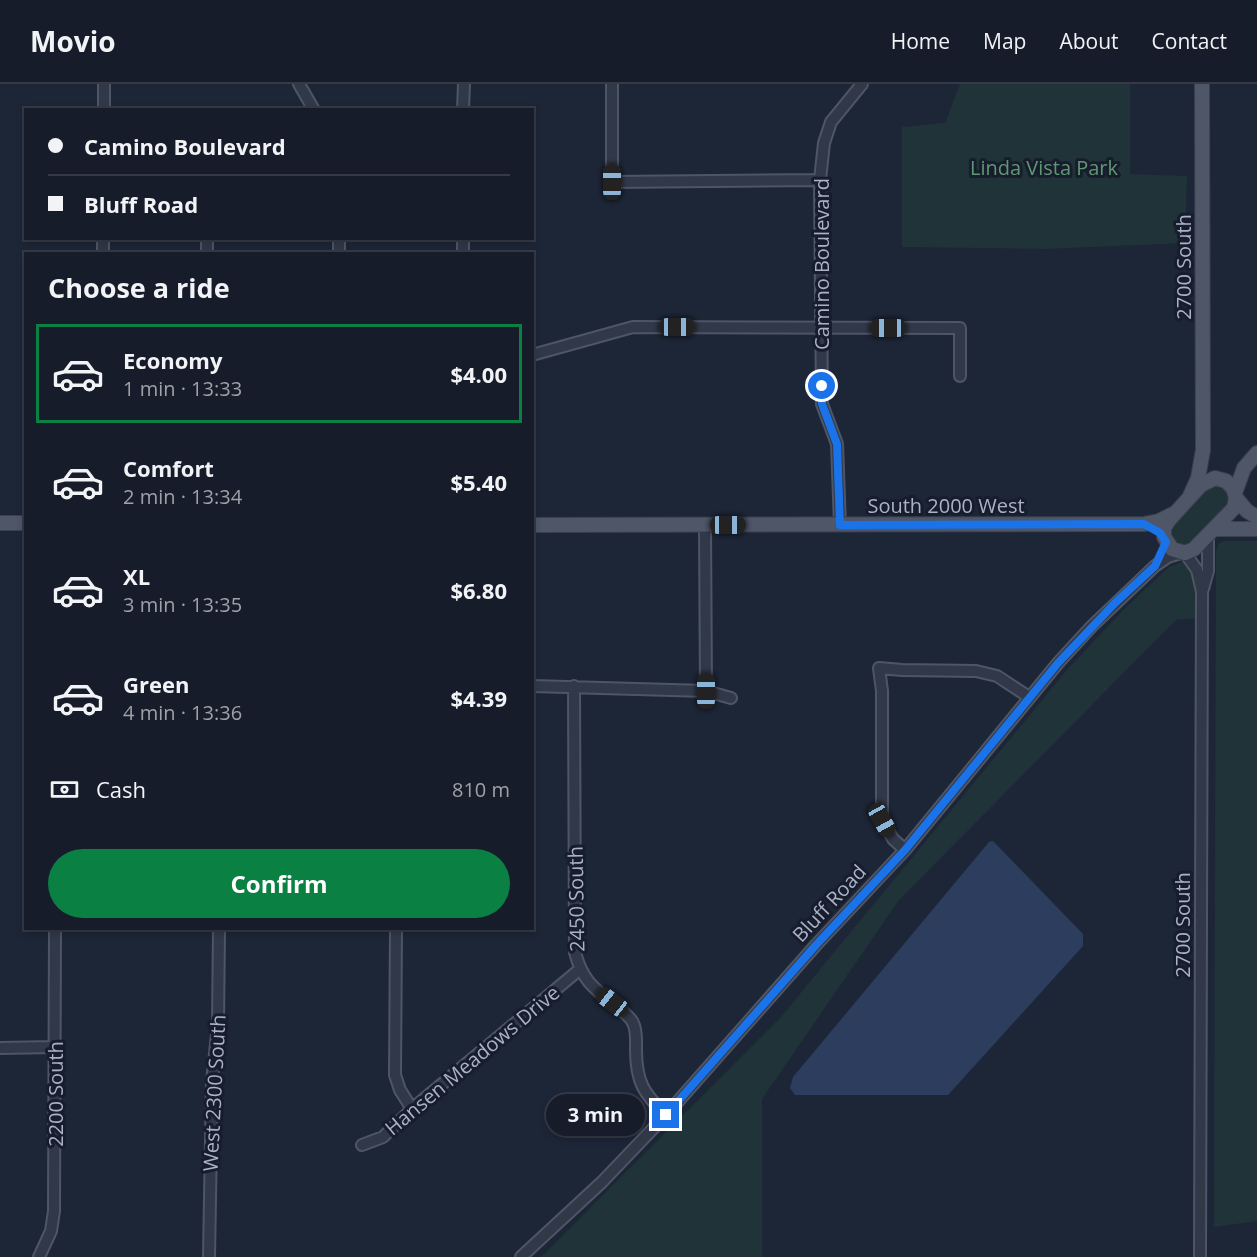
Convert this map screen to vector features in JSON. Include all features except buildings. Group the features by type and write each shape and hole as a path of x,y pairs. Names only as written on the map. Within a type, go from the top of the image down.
{"main road":[{"name":"2700 South","path":"1189,498 1198,478 1203,450 1202,84"},
{"name":"2700 South","path":"1203,450 1206,464 1218,479"},
{"path":"1165,540 1166,524 1205,482 1238,471 1253,457"},
{"path":"1144,524 1165,540 1172,549 1183,553 1194,549 1231,512 1240,476 1253,457"},
{"path":"1218,479 1230,484 1247,511 1257,517"},
{"name":"South 2000 West","path":"534,525 1144,524 1159,521 1175,513"},
{"path":"0,523 24,523"},
{"path":"1211,532 1257,529"}],"street":[{"path":"104,84 104,108"},
{"path":"298,84 313,108"},
{"path":"464,84 464,108"},
{"path":"612,84 612,182 820,180"},
{"name":"Camino Boulevard","path":"840,525 837,444 822,404 820,180 824,143 831,122 862,84"},
{"path":"534,354 633,327 960,328 960,375"},
{"path":"705,525 706,691"},
{"path":"1202,592 1208,571 1211,532"},
{"name":"Bluff Road","path":"1155,566 1165,540"},
{"path":"1183,553 1197,570 1202,592"},
{"name":"Bluff Road","path":"520,1257 602,1182 666,1115 816,945 905,850 1080,638 1155,566 1168,557 1183,553"},
{"name":"2700 South","path":"1200,1257 1202,592"},
{"path":"905,850 892,839 882,820 882,692 879,668 976,671 997,676 1029,697"},
{"path":"534,686 706,691 731,698"},
{"name":"2450 South","path":"574,686 575,952 579,970 596,990 633,1023 636,1063 641,1085 650,1099 666,1115"},
{"name":"2200 South","path":"39,1257 51,1231 54,1211 55,930"},
{"name":"West 2300 South","path":"208,1257 212,1082 218,1025 219,930"},
{"path":"396,930 395,1075 400,1090 412,1109"},
{"name":"Hansen Meadows Drive","path":"362,1145 383,1137 412,1109 579,970"},
{"path":"0,1048 54,1047"}],"green space":[{"name":"Linda Vista Park","path":"960,84 1130,84 1130,174 1187,176 1185,243 1045,249 902,247 902,127 945,123"},
{"path":"1214,485 1222,487 1227,492 1226,507 1192,543 1183,545 1176,543 1172,538 1172,527 1207,489"},
{"path":"1257,541 1257,1221 1214,1227 1216,551 1219,543"},
{"path":"1182,562 1186,563 1194,578 1196,618 1176,620 899,900 762,1099 762,1257 541,1257 780,1018 1066,671 1124,609 1169,567"}],"water":[{"path":"993,841 1083,934 1083,946 948,1095 795,1095 790,1088 793,1077 989,842"}],"route":[{"path":"666,1115 816,945 905,850 1058,663 1115,603 1155,566 1166,542 1160,533 1144,524 840,525 837,444 822,404 822,386"}]}
